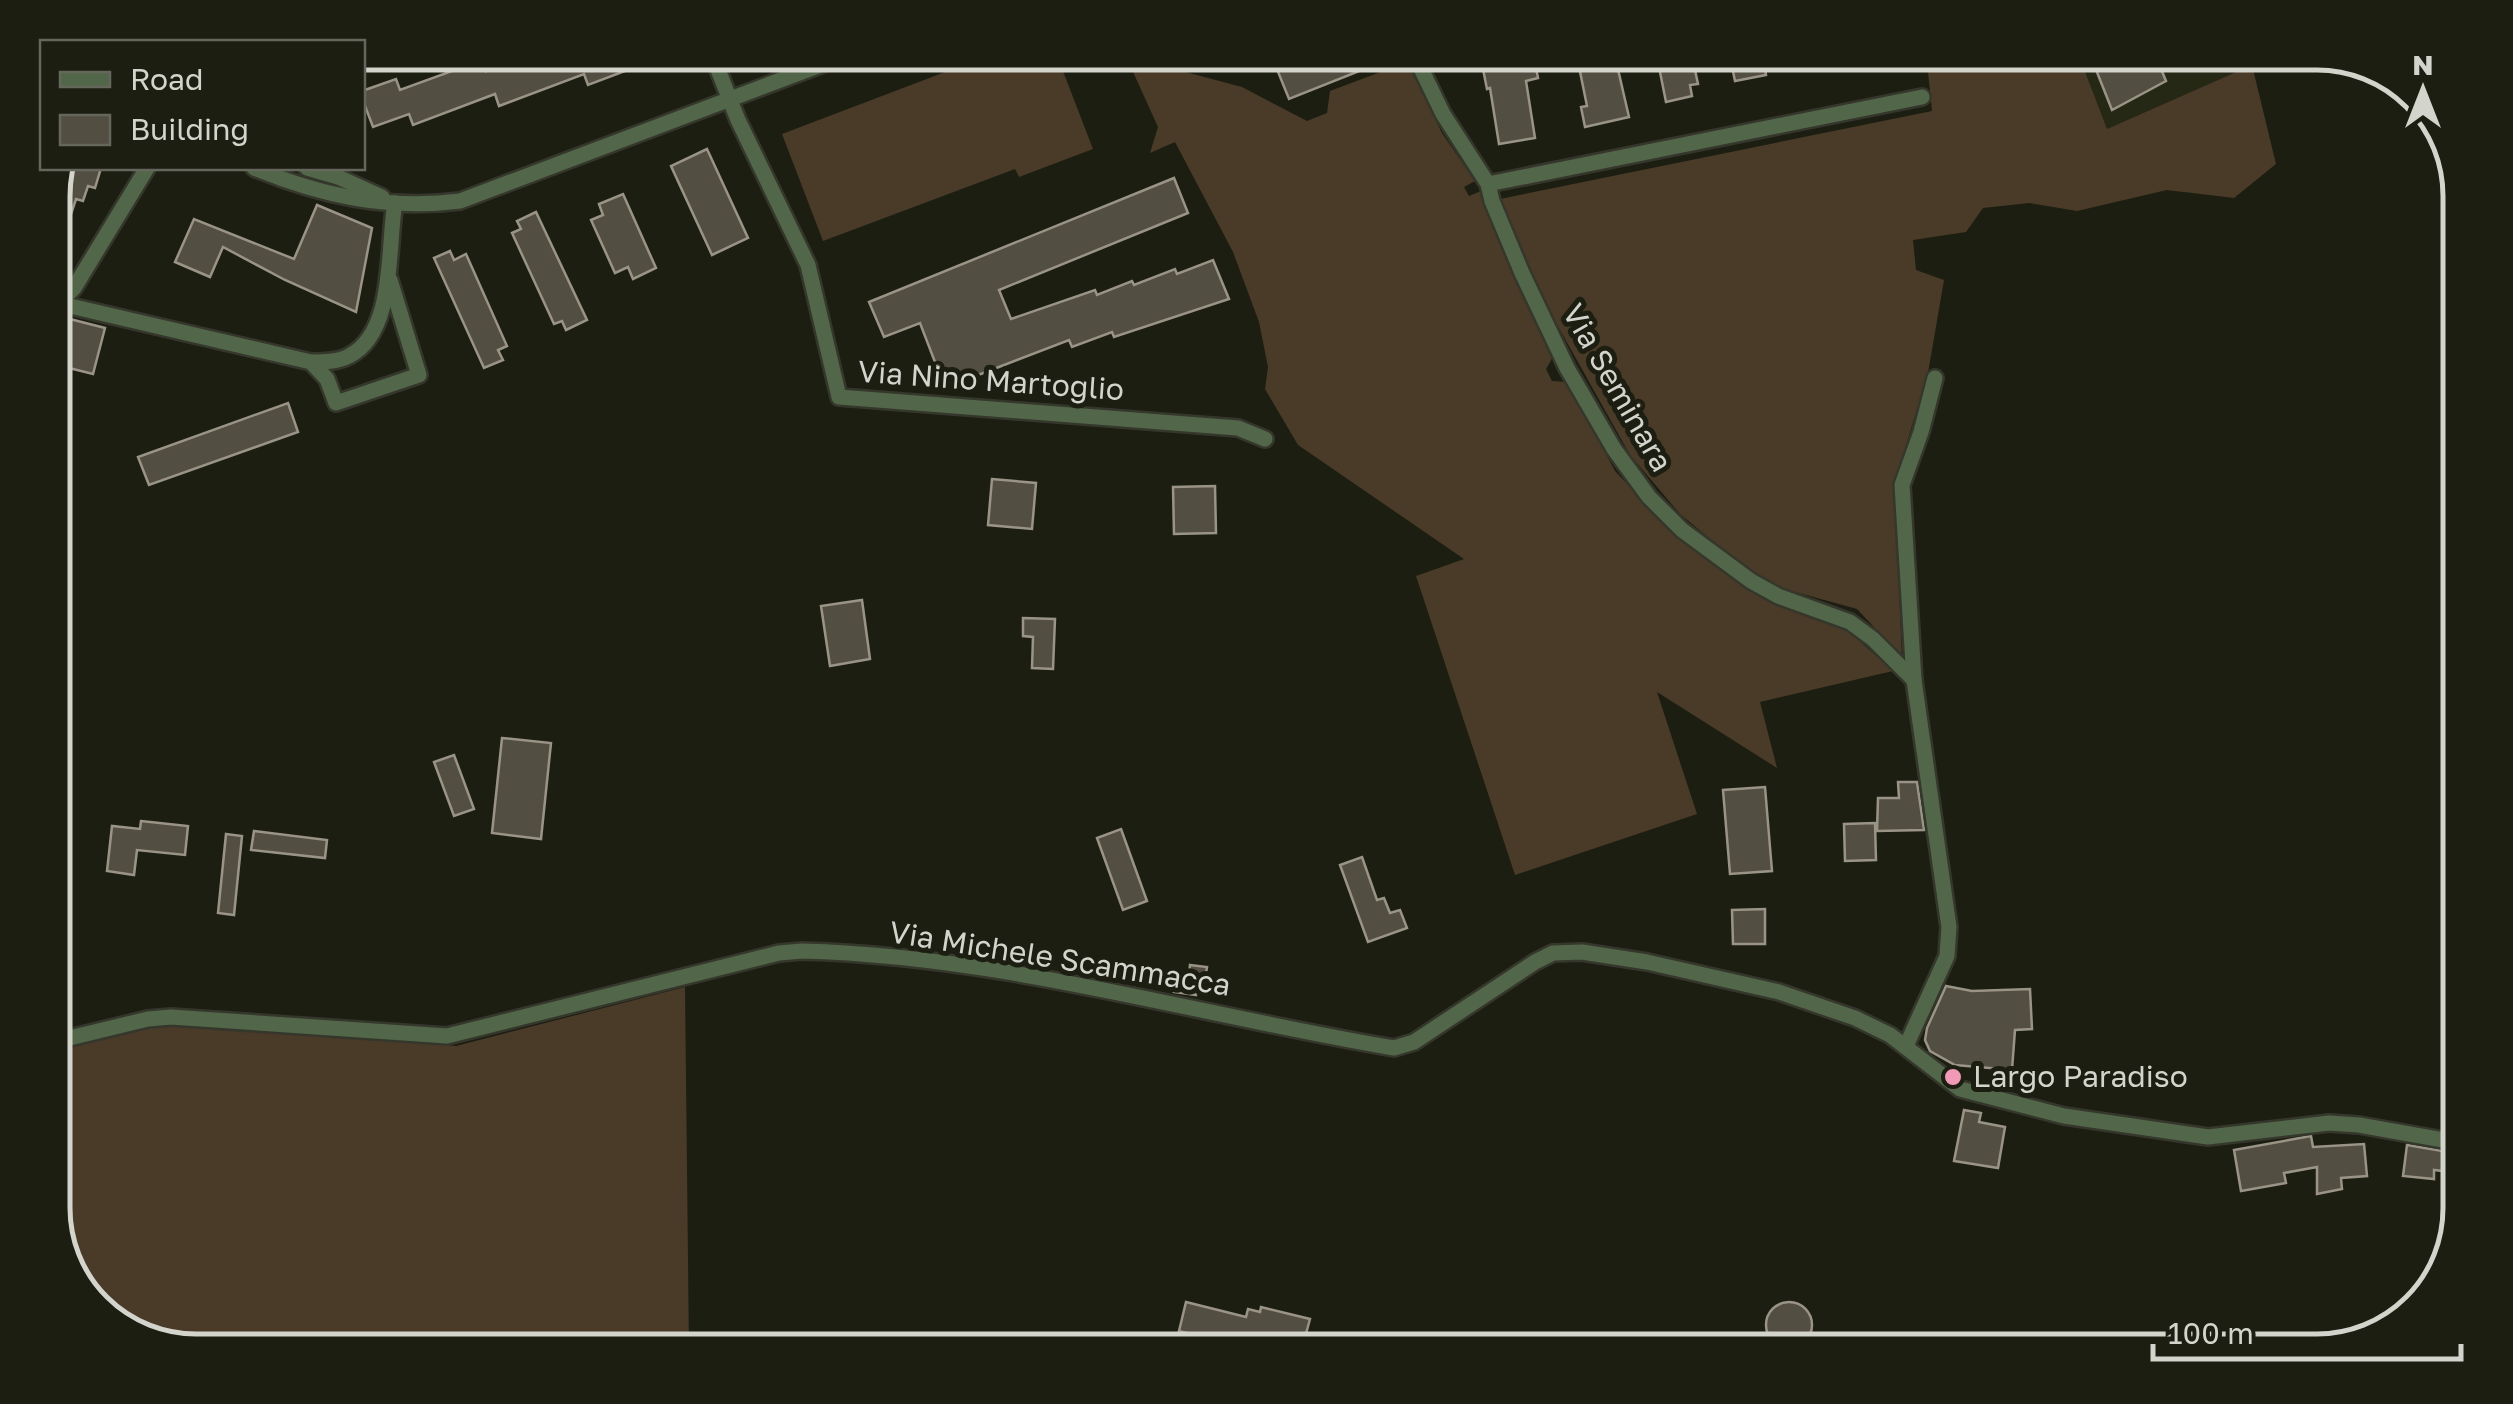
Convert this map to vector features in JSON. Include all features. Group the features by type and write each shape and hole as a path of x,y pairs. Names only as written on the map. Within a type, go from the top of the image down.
{"street":[{"name":"Via Nino Martoglio","path":"717,70 808,265 839,397 1238,428 1265,439"},
{"path":"259,170 328,195 394,203 460,201 807,70"},
{"name":"Via Seminara","path":"1422,70 1443,114 1488,184 1522,273 1568,368 1614,449 1649,496 1682,530 1752,581 1778,596 1850,622 1914,680"},
{"path":"1488,184 1922,97"},
{"path":"70,291 147,170"},
{"path":"315,170 338,176 394,203"},
{"path":"70,306 311,362 348,357 364,345 374,330 389,276 394,203"},
{"path":"311,362 327,378 336,403 419,375 389,276"},
{"path":"1906,1046 1946,956 1949,927 1914,680 1902,485 1935,378"},
{"name":"Via Michele Scammacca","path":"70,1038 148,1019 171,1018 447,1036 802,951 991,969 1146,996 1394,1048 1414,1042 1536,962 1553,954 1582,952 1647,962 1779,992 1855,1018 1906,1046 1960,1089 2064,1116 2208,1137 2329,1123 2443,1140"}],"shaded area":[{"path":"950,70 1063,70 1093,149 1019,177 1015,169 823,241 782,134"},
{"path":"1132,70 1178,70 1242,87 1307,121 1327,113 1330,91 1386,70 1411,70 1442,133 1475,181 1464,187 1469,196 1481,191 1497,238 1554,355 1546,369 1552,381 1568,382 1615,471 1678,537 1773,604 1845,628 1893,671 1760,702 1777,768 1657,692 1697,814 1515,875 1416,576 1464,559 1298,445 1265,389 1268,367 1259,322 1233,252 1175,142 1150,153 1158,127"},
{"path":"1928,70 2084,70 2107,129 2241,70 2253,70 2276,164 2234,198 2167,190 2077,211 2029,203 1983,208 1966,232 1913,240 1916,270 1944,280 1928,373 1897,475 1902,657 1857,609 1777,587 1744,567 1680,514 1630,455 1546,305 1500,199 1932,111"},
{"path":"2084,70 2241,70 2107,129"},
{"path":"685,987 689,1334 180,1333 133,1317 113,1303 91,1278 77,1248 70,1216 70,1046 149,1027 211,1027 456,1046"}],"building":[{"path":"455,70 628,70 588,85 584,74 499,106 495,94 413,125 409,114 373,127 365,106 365,90 396,79 400,90"},
{"path":"1277,70 1362,70 1289,99"},
{"path":"1483,70 1536,70 1538,78 1526,81 1535,138 1499,144 1490,88 1487,89"},
{"path":"1580,70 1618,70 1629,117 1585,127 1581,107 1587,106"},
{"path":"1660,70 1695,70 1698,84 1690,85 1692,96 1666,102"},
{"path":"1733,70 1765,70 1766,75 1735,81"},
{"path":"2096,70 2161,70 2166,81 2112,110"},
{"path":"707,149 748,238 712,255 671,166"},
{"path":"73,170 100,170 95,188 88,186 83,201 76,199 70,217"},
{"path":"1174,178 1188,213 999,290 1011,319 1095,290 1097,295 1132,281 1134,285 1175,269 1177,274 1213,260 1229,299 1114,337 1112,332 1072,347 1069,340 973,377 971,371 954,377 952,370 940,375 920,323 884,337 869,302"},
{"path":"623,194 656,268 633,279 628,267 615,273 591,220 603,215 599,204"},
{"path":"317,205 372,228 356,312 223,247 210,277 175,262 194,219 294,259"},
{"path":"536,212 587,320 566,330 562,321 554,324 512,233 521,229 517,221"},
{"path":"450,251 454,260 466,254 507,346 498,350 503,360 484,368 434,258"},
{"path":"70,319 105,328 93,374 70,368"},
{"path":"288,403 298,432 149,485 138,457"},
{"path":"992,479 1036,483 1032,529 988,525"},
{"path":"1215,486 1216,533 1174,534 1173,487"},
{"path":"862,600 870,659 830,666 821,606"},
{"path":"1023,618 1055,619 1053,669 1032,668 1033,637 1023,636"},
{"path":"502,738 551,743 541,839 492,833"},
{"path":"454,755 474,809 454,816 434,762"},
{"path":"1898,782 1917,782 1924,830 1877,831 1878,798 1899,798"},
{"path":"1765,787 1772,871 1730,874 1723,790"},
{"path":"141,821 188,826 185,855 137,850 134,875 107,871 112,826 140,829"},
{"path":"1875,823 1876,860 1845,861 1844,824"},
{"path":"1121,829 1147,901 1123,910 1097,838"},
{"path":"254,831 327,840 325,858 251,850"},
{"path":"226,834 242,836 234,915 218,913"},
{"path":"1362,857 1377,900 1384,898 1390,913 1400,910 1407,928 1368,942 1340,865"},
{"path":"1765,909 1765,944 1733,944 1732,910"},
{"path":"1190,965 1207,967 1204,986 1198,985 1196,995 1174,992 1177,973 1189,975"},
{"path":"1946,986 1972,991 2030,989 2032,1029 2015,1030 2012,1070 1955,1065 1930,1051 1925,1040 1927,1028"},
{"path":"1964,1110 1981,1113 1979,1122 2005,1127 1998,1168 1954,1161"},
{"path":"2311,1136 2313,1147 2364,1144 2367,1176 2341,1178 2342,1189 2317,1194 2317,1167 2284,1173 2286,1183 2241,1191 2234,1150"},
{"path":"2407,1145 2443,1151 2443,1171 2434,1170 2434,1179 2403,1176"},
{"path":"1186,1302 1246,1317 1248,1309 1260,1312 1261,1307 1310,1319 1306,1334 1179,1331"},
{"path":"1780,1304 1798,1304 1810,1316 1810,1334 1768,1334 1768,1316"}],"place":[{"name":"Largo Paradiso","path":"1953,1077"}]}
